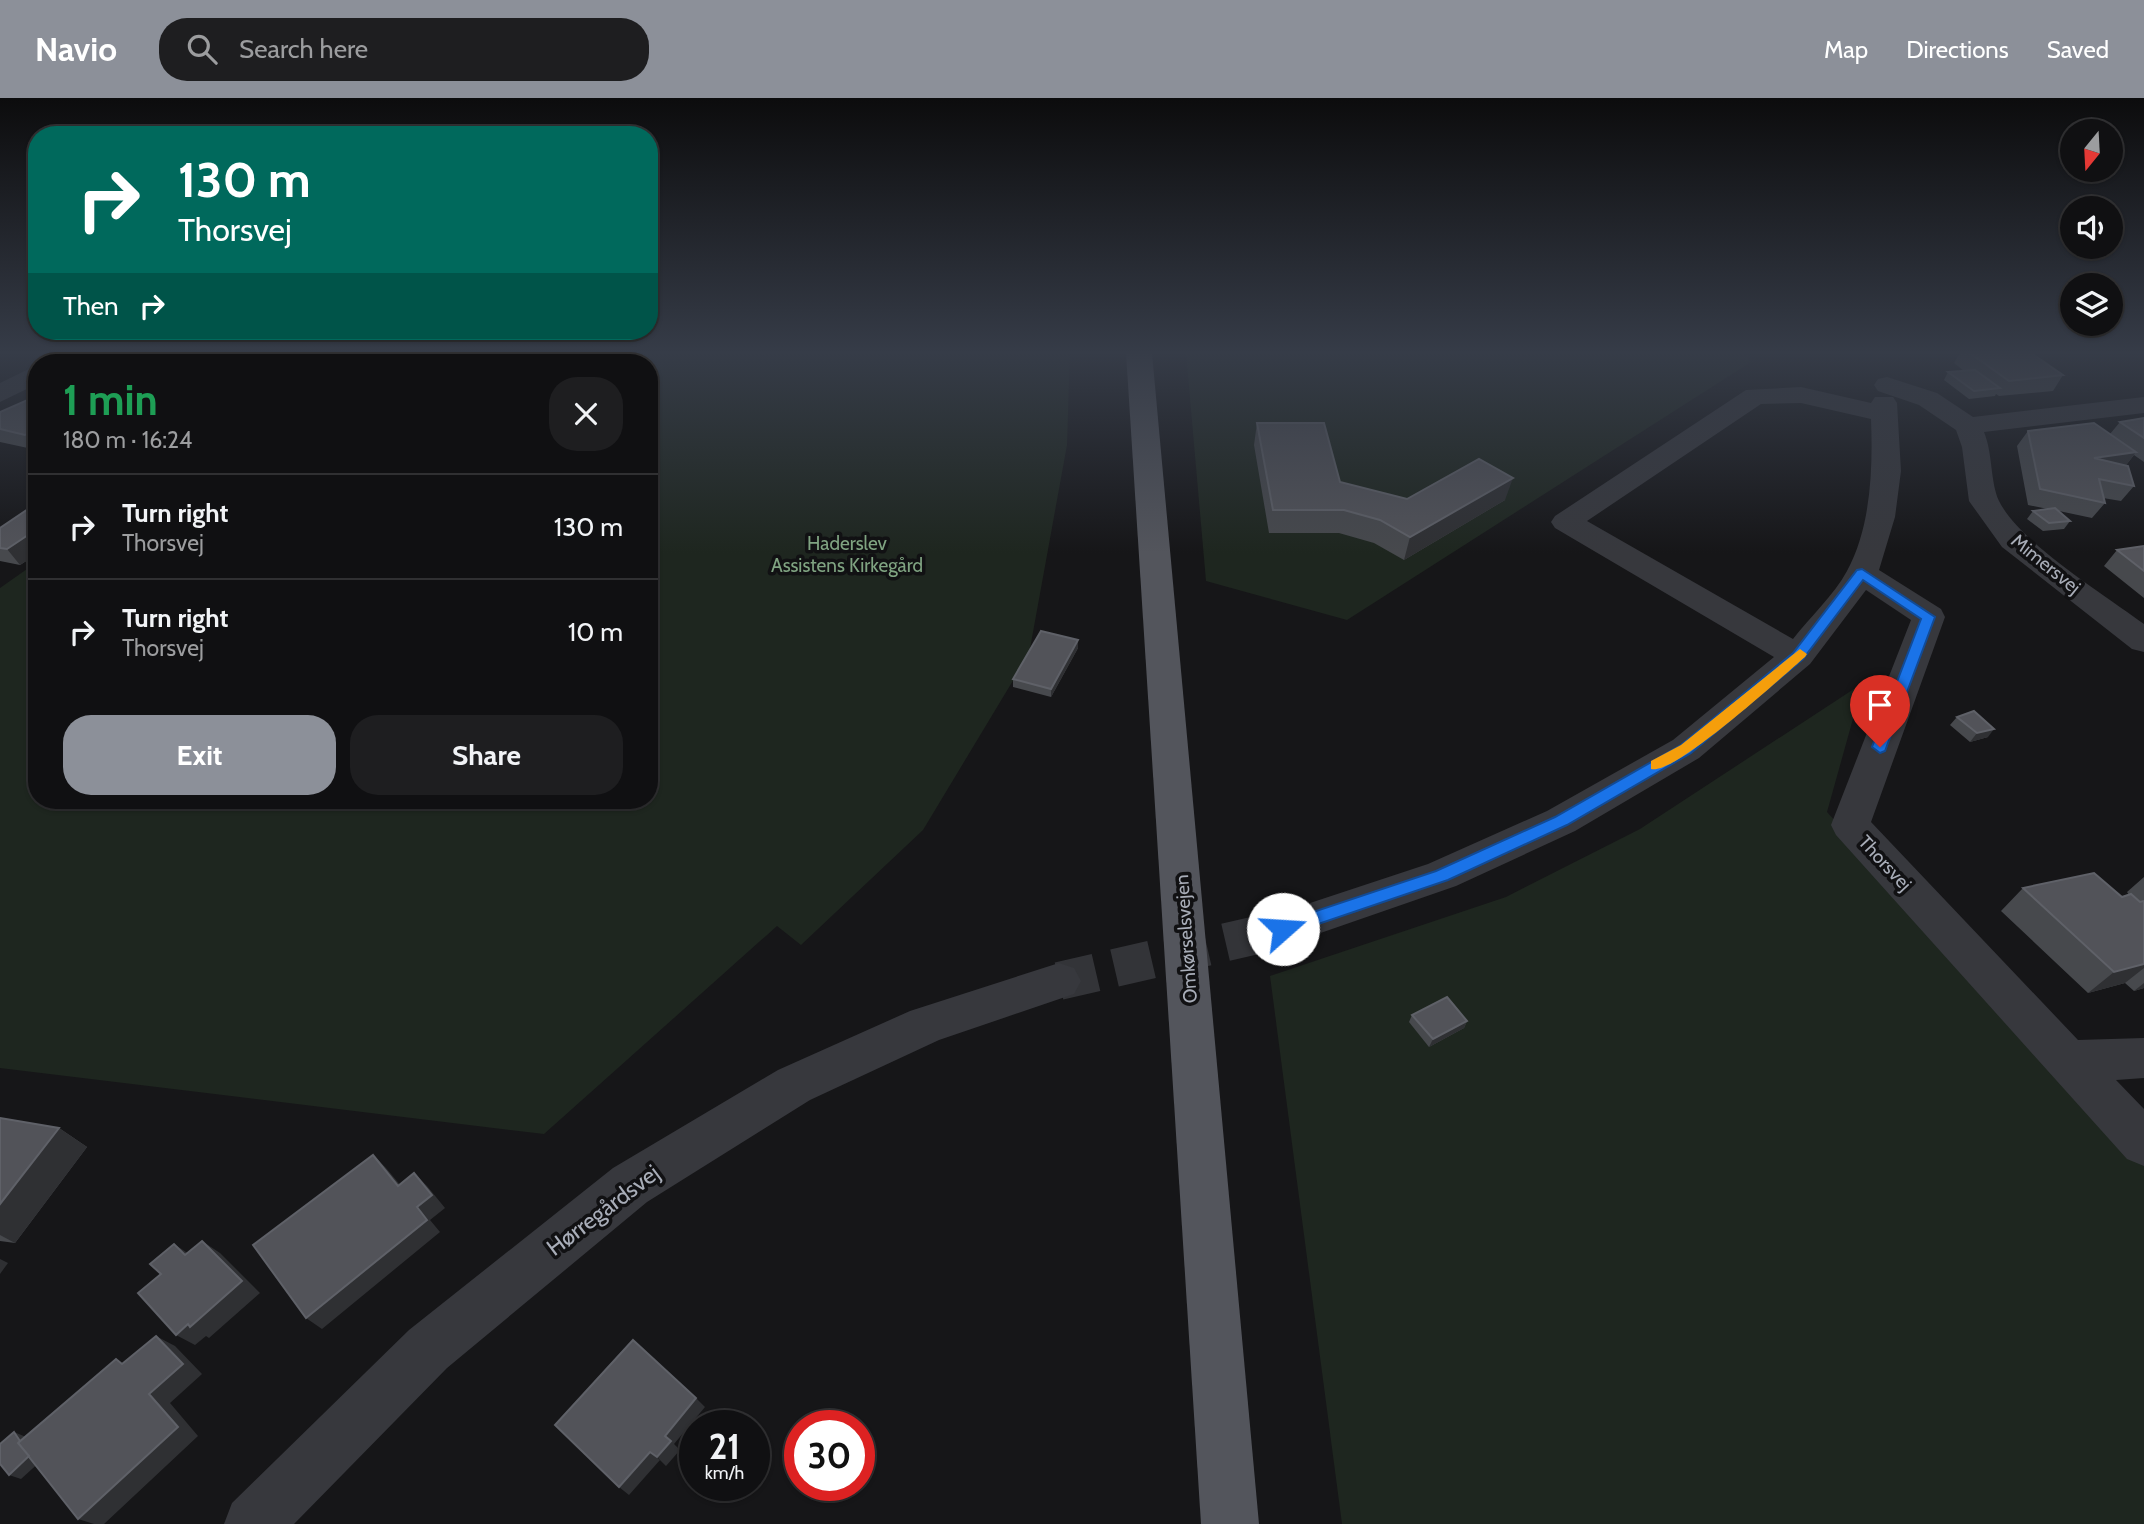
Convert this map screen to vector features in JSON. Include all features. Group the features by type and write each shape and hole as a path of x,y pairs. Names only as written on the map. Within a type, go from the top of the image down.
{"main road":[{"name":"Omkørselsvejen","path":"1144,420 1223,1514"}],"street":[{"path":"1720,420 1566,522 1798,656"},
{"path":"1283,929 1442,875 1561,821 1686,749 1798,656 1862,573 1880,517 1887,471 1887,420"},
{"path":"1958,420 1968,426 2022,420"},
{"name":"Mimersvej","path":"1968,426 1976,447 1984,501 2013,540 2144,641"},
{"name":"Thorsvej","path":"1862,573 1928,617 1850,825 2144,1143"},
{"name":"Hørregårdsvej","path":"253,1524 428,1349 630,1185 794,1085 926,1025 1059,981"},
{"path":"2068,1060 2144,1058"}],"green space":[{"name":"Haderslev Assistens Kirkegård","path":"658,420 1068,420 1067,445 1029,654 923,830 801,945 777,926 544,1134 0,1068 0,588 28,568 28,809 658,809"},
{"path":"1192,420 1661,420 1347,620 1206,581"},
{"path":"1863,683 1827,812 2144,1159 2144,1524 1342,1524 1270,976 1506,897 1640,829"}],"building":[{"path":"0,420 28,420 28,433 25,435 0,429"},
{"path":"2144,420 2144,438 2120,422"},
{"path":"1257,423 1324,423 1340,482 1407,499 1479,459 1513,478 1410,537 1380,520 1344,510 1273,510"},
{"path":"2094,423 2136,452 2094,458 2128,466 2134,486 2099,479 2105,503 2040,489 2028,431"},
{"path":"2055,508 2070,521 2049,523 2033,511"},
{"path":"28,509 28,535 7,549 0,548 0,528"},
{"path":"2144,546 2144,571 2117,550"},
{"path":"1041,631 1078,640 1051,689 1013,679"},
{"path":"1974,711 1994,729 1977,733 1957,717"},
{"path":"2094,873 2122,897 2131,894 2140,902 2144,901 2144,964 2114,972 2023,888"},
{"path":"1447,997 1467,1021 1433,1039 1412,1015"},
{"path":"0,1118 59,1128 0,1204"},
{"path":"373,1155 398,1186 414,1173 432,1195 417,1207 427,1220 306,1318 253,1245"},
{"path":"202,1241 242,1281 190,1327 188,1324 176,1335 138,1293 161,1274 150,1264 174,1244 185,1255"},
{"path":"156,1336 183,1364 149,1394 178,1427 78,1519 18,1443 116,1359 122,1364"},
{"path":"633,1340 696,1398 686,1410 679,1410 679,1419 665,1436 671,1441 657,1457 650,1452 619,1487 555,1425"},
{"path":"14,1432 20,1441 18,1443 29,1456 9,1475 0,1464 0,1444"}],"tunnel":[{"path":"1059,981 1283,929"}],"slow traffic":[{"path":"1657,765 1686,749 1800,654"}],"route":[{"path":"1283,929 1442,875 1561,821 1686,749 1798,656 1862,573 1928,617 1880,747"}]}
